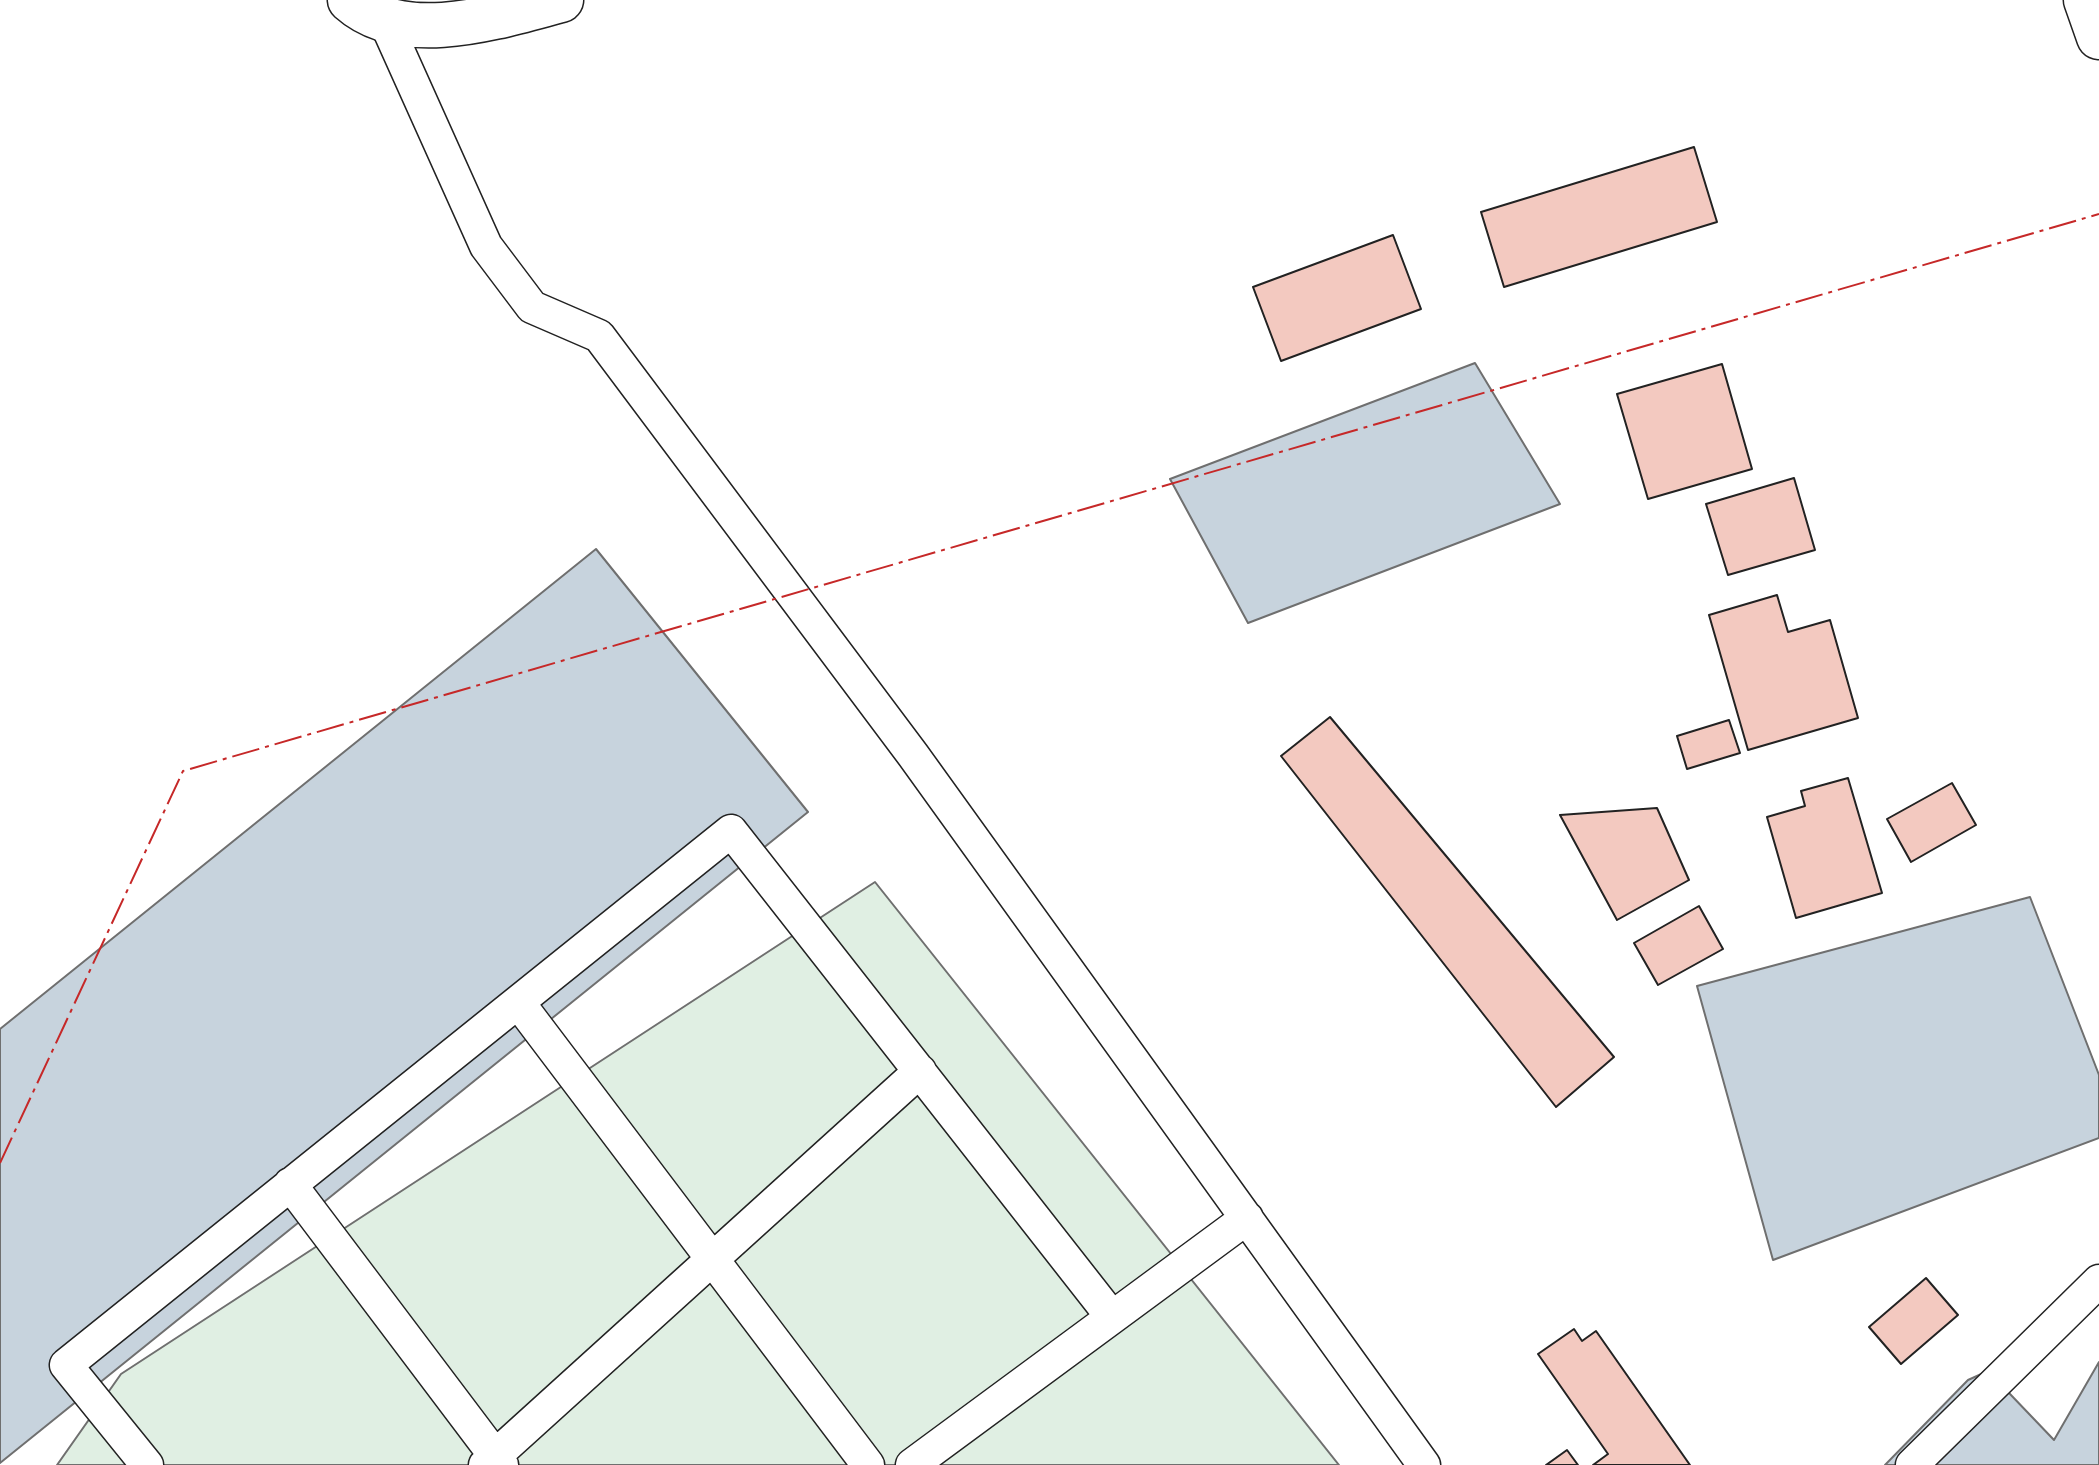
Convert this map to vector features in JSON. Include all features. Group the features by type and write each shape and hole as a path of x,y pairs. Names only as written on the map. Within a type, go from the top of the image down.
{"street":[{"path":"367,10 424,26 481,21 561,0"},
{"path":"2086,0 2099,37"},
{"path":"367,10 486,246 532,307 599,336 913,755 1424,1465"},
{"path":"147,1465 66,1365 731,831 1112,1317"},
{"path":"518,1002 868,1465"},
{"path":"290,1184 494,1462 920,1071"},
{"path":"912,1465 1247,1218"},
{"path":"1912,1465 2099,1281"}],"green space":[{"path":"875,882 1339,1465 57,1465 121,1374"}],"shaded area":[{"path":"1475,363 1560,504 1248,623 1170,479"},
{"path":"596,549 808,812 0,1463 0,1029"},
{"path":"2030,897 2099,1075 2099,1138 1773,1260 1697,986"},
{"path":"2099,1362 2099,1465 1885,1465 1968,1380 1988,1371 2054,1440"}],"building":[{"path":"1694,147 1717,222 1504,287 1481,212"},
{"path":"1393,235 1421,309 1281,361 1253,287"},
{"path":"1722,364 1752,469 1648,499 1617,394"},
{"path":"1794,478 1815,550 1728,575 1706,504"},
{"path":"1777,595 1788,632 1830,620 1858,718 1748,750 1709,615"},
{"path":"1330,717 1614,1057 1556,1107 1281,756"},
{"path":"1729,720 1740,753 1687,769 1677,736"},
{"path":"1848,778 1882,893 1796,918 1767,817 1805,806 1801,791"},
{"path":"1952,783 1976,825 1911,862 1887,819"},
{"path":"1657,808 1689,880 1617,920 1560,815"},
{"path":"1699,906 1723,949 1658,985 1634,943"},
{"path":"1926,1278 1958,1315 1901,1364 1869,1327"},
{"path":"1574,1329 1582,1341 1596,1331 1690,1465 1593,1465 1608,1454 1538,1354"},
{"path":"1567,1450 1578,1465 1546,1465"}],"power":[{"path":"0,1163 183,771 2099,214"}]}
